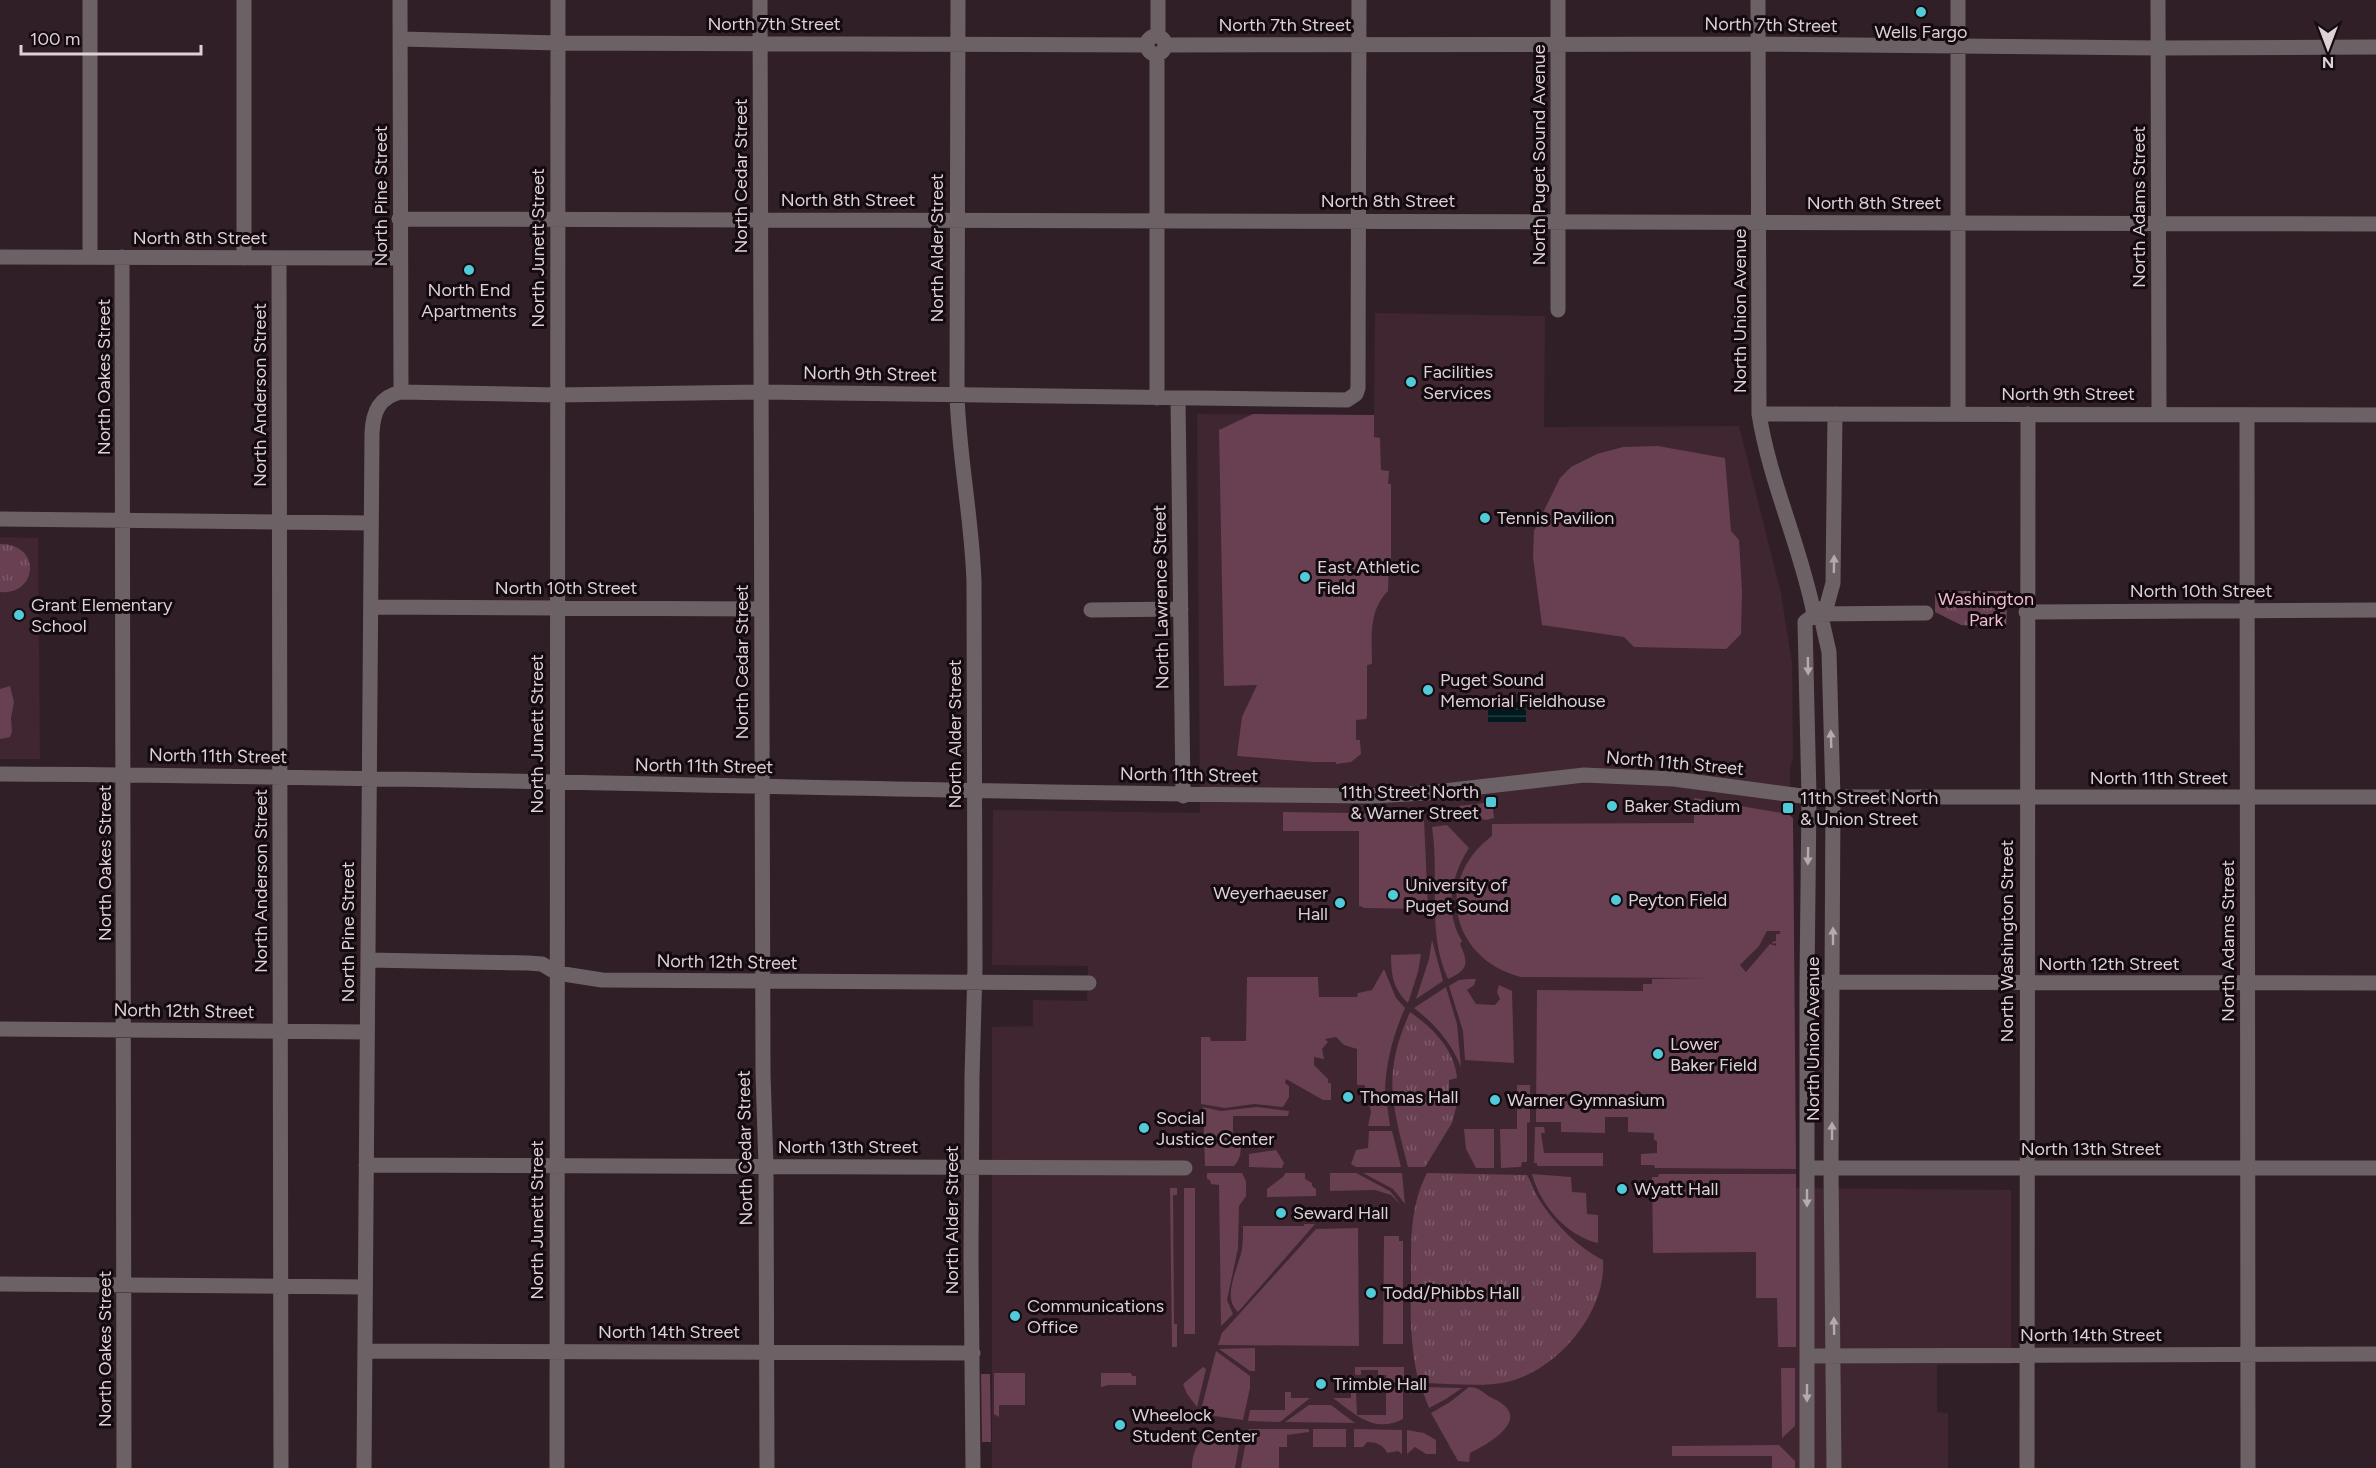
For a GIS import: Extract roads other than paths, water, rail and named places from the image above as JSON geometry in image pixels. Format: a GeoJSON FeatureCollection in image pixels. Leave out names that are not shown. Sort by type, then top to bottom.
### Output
{"type":"FeatureCollection","features":[{"type":"Feature","properties":{"kind":"street"},"geometry":{"type":"LineString","coordinates":[[90,0],[90,257]]}},
{"type":"Feature","properties":{"kind":"street"},"geometry":{"type":"LineString","coordinates":[[244,0],[244,258]]}},
{"type":"Feature","properties":{"kind":"street","name":"North Pine Street"},"geometry":{"type":"LineString","coordinates":[[400,0],[401,392]]}},
{"type":"Feature","properties":{"kind":"street","name":"North Junett Street"},"geometry":{"type":"LineString","coordinates":[[557,1468],[558,0]]}},
{"type":"Feature","properties":{"kind":"street","name":"North Cedar Street"},"geometry":{"type":"LineString","coordinates":[[760,0],[762,982],[766,1167],[766,1468]]}},
{"type":"Feature","properties":{"kind":"street","name":"North Alder Street"},"geometry":{"type":"LineString","coordinates":[[958,0],[957,395],[960,451],[974,573],[973,1468]]}},
{"type":"Feature","properties":{"kind":"street"},"geometry":{"type":"LineString","coordinates":[[1157,398],[1158,0]]}},
{"type":"Feature","properties":{"kind":"street"},"geometry":{"type":"LineString","coordinates":[[1357,220],[1359,0]]}},
{"type":"Feature","properties":{"kind":"street","name":"North Puget Sound Avenue"},"geometry":{"type":"LineString","coordinates":[[1558,0],[1558,310]]}},
{"type":"Feature","properties":{"kind":"street","name":"North Union Avenue"},"geometry":{"type":"LineString","coordinates":[[1758,0],[1759,414],[1779,499],[1811,598],[1814,615],[1822,621],[1829,652],[1833,798],[1831,1168],[1834,1468]]}},
{"type":"Feature","properties":{"kind":"street"},"geometry":{"type":"LineString","coordinates":[[1958,0],[1959,414]]}},
{"type":"Feature","properties":{"kind":"street","name":"North Adams Street"},"geometry":{"type":"LineString","coordinates":[[2158,0],[2159,413]]}},
{"type":"Feature","properties":{"kind":"street","name":"North 7th Street"},"geometry":{"type":"LineString","coordinates":[[400,39],[558,43],[760,44],[1757,44],[2158,48],[2376,47]]}},
{"type":"Feature","properties":{"kind":"street","name":"North 8th Street"},"geometry":{"type":"LineString","coordinates":[[399,219],[2376,224]]}},
{"type":"Feature","properties":{"kind":"street","name":"North 9th Street"},"geometry":{"type":"LineString","coordinates":[[384,400],[388,396],[401,392],[557,394],[761,392],[1342,401],[1356,394],[1358,388],[1357,220]]}},
{"type":"Feature","properties":{"kind":"street","name":"North 8th Street"},"geometry":{"type":"LineString","coordinates":[[0,257],[400,258]]}},
{"type":"Feature","properties":{"kind":"street","name":"North Oakes Street"},"geometry":{"type":"LineString","coordinates":[[122,257],[124,1468]]}},
{"type":"Feature","properties":{"kind":"street","name":"North Anderson Street"},"geometry":{"type":"LineString","coordinates":[[279,258],[281,1468]]}},
{"type":"Feature","properties":{"kind":"street","name":"North Lawrence Street"},"geometry":{"type":"LineString","coordinates":[[1178,398],[1183,796]]}},
{"type":"Feature","properties":{"kind":"street","name":"North Pine Street"},"geometry":{"type":"LineString","coordinates":[[364,1468],[371,523],[373,423],[376,410],[384,400]]}},
{"type":"Feature","properties":{"kind":"street","name":"North 9th Street"},"geometry":{"type":"LineString","coordinates":[[1759,414],[2376,415]]}},
{"type":"Feature","properties":{"kind":"street","name":"North Union Avenue"},"geometry":{"type":"LineString","coordinates":[[1807,1468],[1809,797],[1805,622],[1827,605],[1833,583],[1835,414]]}},
{"type":"Feature","properties":{"kind":"street","name":"North Washington Street"},"geometry":{"type":"LineString","coordinates":[[2027,1468],[2026,612],[2028,414]]}},
{"type":"Feature","properties":{"kind":"street","name":"North Adams Street"},"geometry":{"type":"LineString","coordinates":[[2247,415],[2248,1468]]}},
{"type":"Feature","properties":{"kind":"street"},"geometry":{"type":"LineString","coordinates":[[0,519],[371,523]]}},
{"type":"Feature","properties":{"kind":"street","name":"North 10th Street"},"geometry":{"type":"LineString","coordinates":[[371,607],[761,609]]}},
{"type":"Feature","properties":{"kind":"street"},"geometry":{"type":"LineString","coordinates":[[1091,610],[1181,609]]}},
{"type":"Feature","properties":{"kind":"street","name":"North 10th Street"},"geometry":{"type":"LineString","coordinates":[[2026,612],[2376,610]]}},
{"type":"Feature","properties":{"kind":"street"},"geometry":{"type":"LineString","coordinates":[[1814,615],[1926,613]]}},
{"type":"Feature","properties":{"kind":"street","name":"North 11th Street"},"geometry":{"type":"LineString","coordinates":[[0,774],[369,777],[557,784],[1183,796],[1371,796],[1426,793],[1584,775],[1606,775],[1674,779],[1809,797],[1833,798],[2376,797]]}},
{"type":"Feature","properties":{"kind":"street","name":"North 12th Street"},"geometry":{"type":"LineString","coordinates":[[368,960],[542,964],[557,973],[602,980],[1089,983]]}},
{"type":"Feature","properties":{"kind":"street","name":"North 12th Street"},"geometry":{"type":"LineString","coordinates":[[1807,982],[2376,983]]}},
{"type":"Feature","properties":{"kind":"street","name":"North 12th Street"},"geometry":{"type":"LineString","coordinates":[[0,1029],[367,1032]]}},
{"type":"Feature","properties":{"kind":"street","name":"North 13th Street"},"geometry":{"type":"LineString","coordinates":[[366,1165],[1185,1168]]}},
{"type":"Feature","properties":{"kind":"street","name":"North 13th Street"},"geometry":{"type":"LineString","coordinates":[[1807,1168],[2376,1168]]}},
{"type":"Feature","properties":{"kind":"street"},"geometry":{"type":"LineString","coordinates":[[0,1284],[365,1287]]}},
{"type":"Feature","properties":{"kind":"street","name":"North 14th Street"},"geometry":{"type":"LineString","coordinates":[[365,1351],[972,1353]]}},
{"type":"Feature","properties":{"kind":"street","name":"North 14th Street"},"geometry":{"type":"LineString","coordinates":[[1807,1356],[2376,1354]]}},
{"type":"Feature","properties":{"kind":"water"},"geometry":{"type":"Polygon","coordinates":[[[1488,701],[1526,701],[1526,722],[1488,722],[1488,701]]]}},
{"type":"Feature","properties":{"kind":"place","name":"Wells Fargo"},"geometry":{"type":"Point","coordinates":[1921,12]}},
{"type":"Feature","properties":{"kind":"place","name":"North End Apartments"},"geometry":{"type":"Point","coordinates":[469,270]}},
{"type":"Feature","properties":{"kind":"place","name":"Facilities Services"},"geometry":{"type":"Point","coordinates":[1411,382]}},
{"type":"Feature","properties":{"kind":"place","name":"Tennis Pavilion"},"geometry":{"type":"Point","coordinates":[1485,518]}},
{"type":"Feature","properties":{"kind":"place","name":"East Athletic Field"},"geometry":{"type":"Point","coordinates":[1305,577]}},
{"type":"Feature","properties":{"kind":"place","name":"Grant Elementary School"},"geometry":{"type":"Point","coordinates":[19,615]}},
{"type":"Feature","properties":{"kind":"place","name":"Puget Sound Memorial Fieldhouse"},"geometry":{"type":"Point","coordinates":[1428,690]}},
{"type":"Feature","properties":{"kind":"place","name":"11th Street North & Warner Street"},"geometry":{"type":"Point","coordinates":[1491,802]}},
{"type":"Feature","properties":{"kind":"place","name":"Baker Stadium"},"geometry":{"type":"Point","coordinates":[1612,806]}},
{"type":"Feature","properties":{"kind":"place","name":"11th Street North & Union Street"},"geometry":{"type":"Point","coordinates":[1788,808]}},
{"type":"Feature","properties":{"kind":"place","name":"University of Puget Sound"},"geometry":{"type":"Point","coordinates":[1393,895]}},
{"type":"Feature","properties":{"kind":"place","name":"Peyton Field"},"geometry":{"type":"Point","coordinates":[1616,900]}},
{"type":"Feature","properties":{"kind":"place","name":"Weyerhaeuser Hall"},"geometry":{"type":"Point","coordinates":[1340,903]}},
{"type":"Feature","properties":{"kind":"place","name":"Lower Baker Field"},"geometry":{"type":"Point","coordinates":[1658,1054]}},
{"type":"Feature","properties":{"kind":"place","name":"Thomas Hall"},"geometry":{"type":"Point","coordinates":[1348,1097]}},
{"type":"Feature","properties":{"kind":"place","name":"Warner Gymnasium"},"geometry":{"type":"Point","coordinates":[1495,1100]}},
{"type":"Feature","properties":{"kind":"place","name":"Social Justice Center"},"geometry":{"type":"Point","coordinates":[1144,1128]}},
{"type":"Feature","properties":{"kind":"place","name":"Wyatt Hall"},"geometry":{"type":"Point","coordinates":[1622,1189]}},
{"type":"Feature","properties":{"kind":"place","name":"Seward Hall"},"geometry":{"type":"Point","coordinates":[1281,1213]}},
{"type":"Feature","properties":{"kind":"place","name":"Todd/Phibbs Hall"},"geometry":{"type":"Point","coordinates":[1371,1293]}},
{"type":"Feature","properties":{"kind":"place","name":"Communications Office"},"geometry":{"type":"Point","coordinates":[1015,1316]}},
{"type":"Feature","properties":{"kind":"place","name":"Trimble Hall"},"geometry":{"type":"Point","coordinates":[1321,1384]}},
{"type":"Feature","properties":{"kind":"place","name":"Wheelock Student Center"},"geometry":{"type":"Point","coordinates":[1120,1425]}},
{"type":"Feature","properties":{"kind":"park label","name":"Washington Park"},"geometry":{"type":"Point","coordinates":[1986,609]}}]}
